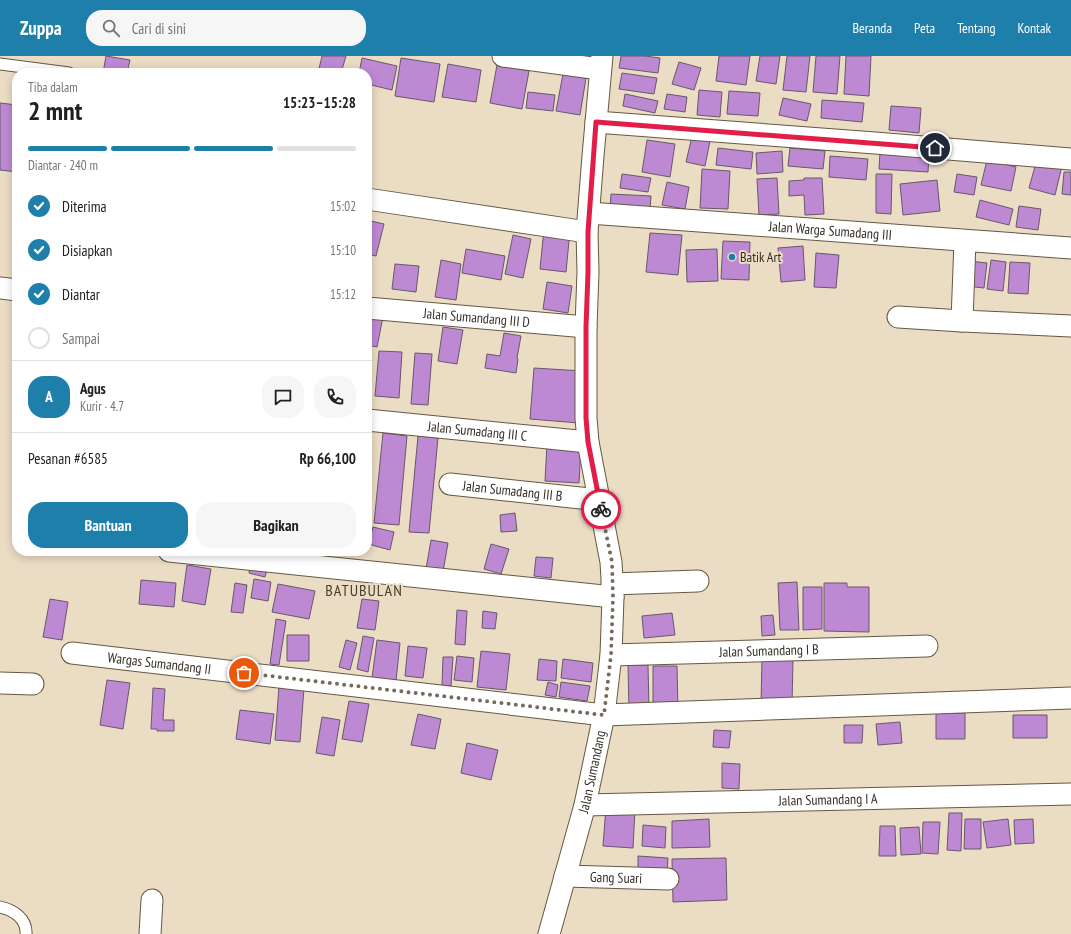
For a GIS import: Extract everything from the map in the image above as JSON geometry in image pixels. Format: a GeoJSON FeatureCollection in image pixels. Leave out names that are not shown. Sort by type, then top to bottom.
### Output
{"type":"FeatureCollection","features":[{"type":"Feature","properties":{"kind":"street"},"geometry":{"type":"LineString","coordinates":[[503,56],[601,63]]}},
{"type":"Feature","properties":{"kind":"street","name":"Jalan Sumandang"},"geometry":{"type":"LineString","coordinates":[[549,934],[585,805],[604,715],[611,655],[613,590],[612,562],[588,442],[586,418],[588,223],[601,63]]}},
{"type":"Feature","properties":{"kind":"street"},"geometry":{"type":"LineString","coordinates":[[596,122],[1071,159]]}},
{"type":"Feature","properties":{"kind":"street","name":"Jalan Warga Sumadang III"},"geometry":{"type":"LineString","coordinates":[[372,200],[588,223],[965,241],[1071,248]]}},
{"type":"Feature","properties":{"kind":"street"},"geometry":{"type":"LineString","coordinates":[[962,321],[965,241]]}},
{"type":"Feature","properties":{"kind":"street"},"geometry":{"type":"LineString","coordinates":[[0,288],[12,289]]}},
{"type":"Feature","properties":{"kind":"street","name":"Jalan Sumandang III D"},"geometry":{"type":"LineString","coordinates":[[372,308],[586,327]]}},
{"type":"Feature","properties":{"kind":"street"},"geometry":{"type":"LineString","coordinates":[[898,317],[1071,326]]}},
{"type":"Feature","properties":{"kind":"street","name":"Jalan Sumadang III C"},"geometry":{"type":"LineString","coordinates":[[372,420],[588,442]]}},
{"type":"Feature","properties":{"kind":"street","name":"Jalan Sumadang III B"},"geometry":{"type":"LineString","coordinates":[[450,484],[599,500]]}},
{"type":"Feature","properties":{"kind":"street"},"geometry":{"type":"LineString","coordinates":[[226,556],[613,590],[698,581]]}},
{"type":"Feature","properties":{"kind":"street","name":"Jalan Sumandang I B"},"geometry":{"type":"LineString","coordinates":[[611,655],[927,646]]}},
{"type":"Feature","properties":{"kind":"street","name":"Wargas Sumandang II"},"geometry":{"type":"LineString","coordinates":[[72,653],[604,715],[1071,698]]}},
{"type":"Feature","properties":{"kind":"street"},"geometry":{"type":"LineString","coordinates":[[0,683],[33,684]]}},
{"type":"Feature","properties":{"kind":"street","name":"Jalan Sumandang I A"},"geometry":{"type":"LineString","coordinates":[[585,805],[1071,794]]}},
{"type":"Feature","properties":{"kind":"street","name":"Gang Suari"},"geometry":{"type":"LineString","coordinates":[[565,876],[668,879]]}},
{"type":"Feature","properties":{"kind":"street"},"geometry":{"type":"LineString","coordinates":[[150,934],[152,900]]}},
{"type":"Feature","properties":{"kind":"lane"},"geometry":{"type":"LineString","coordinates":[[0,64],[31,68]]}},
{"type":"Feature","properties":{"kind":"lane"},"geometry":{"type":"LineString","coordinates":[[0,907],[15,913],[22,918],[26,928],[26,934]]}},
{"type":"Feature","properties":{"kind":"building"},"geometry":{"type":"Polygon","coordinates":[[[106,56],[130,60],[128,68],[104,68],[106,56]]]}},
{"type":"Feature","properties":{"kind":"building"},"geometry":{"type":"Polygon","coordinates":[[[322,56],[346,56],[342,68],[319,68],[322,56]]]}},
{"type":"Feature","properties":{"kind":"building"},"geometry":{"type":"Polygon","coordinates":[[[621,56],[645,56],[660,58],[658,73],[619,68],[621,56]]]}},
{"type":"Feature","properties":{"kind":"building"},"geometry":{"type":"Polygon","coordinates":[[[719,56],[750,56],[746,85],[716,81],[719,56]]]}},
{"type":"Feature","properties":{"kind":"building"},"geometry":{"type":"Polygon","coordinates":[[[760,56],[780,56],[776,84],[756,81],[760,56]]]}},
{"type":"Feature","properties":{"kind":"building"},"geometry":{"type":"Polygon","coordinates":[[[787,56],[810,56],[806,92],[783,90],[787,56]]]}},
{"type":"Feature","properties":{"kind":"building"},"geometry":{"type":"Polygon","coordinates":[[[816,56],[840,56],[837,94],[813,92],[816,56]]]}},
{"type":"Feature","properties":{"kind":"building"},"geometry":{"type":"Polygon","coordinates":[[[846,56],[871,56],[869,96],[844,94],[846,56]]]}},
{"type":"Feature","properties":{"kind":"building"},"geometry":{"type":"Polygon","coordinates":[[[362,58],[397,66],[392,90],[372,85],[372,68],[360,68],[362,58]]]}},
{"type":"Feature","properties":{"kind":"building"},"geometry":{"type":"Polygon","coordinates":[[[401,58],[440,64],[434,102],[395,96],[401,58]]]}},
{"type":"Feature","properties":{"kind":"building"},"geometry":{"type":"Polygon","coordinates":[[[679,62],[701,68],[694,90],[672,84],[679,62]]]}},
{"type":"Feature","properties":{"kind":"building"},"geometry":{"type":"Polygon","coordinates":[[[448,64],[481,70],[476,102],[442,97],[448,64]]]}},
{"type":"Feature","properties":{"kind":"building"},"geometry":{"type":"Polygon","coordinates":[[[497,65],[529,71],[522,109],[490,103],[497,65]]]}},
{"type":"Feature","properties":{"kind":"building"},"geometry":{"type":"Polygon","coordinates":[[[622,73],[657,78],[654,94],[619,89],[622,73]]]}},
{"type":"Feature","properties":{"kind":"building"},"geometry":{"type":"Polygon","coordinates":[[[563,74],[586,78],[580,115],[556,111],[563,74]]]}},
{"type":"Feature","properties":{"kind":"building"},"geometry":{"type":"Polygon","coordinates":[[[699,90],[722,92],[720,117],[697,115],[699,90]]]}},
{"type":"Feature","properties":{"kind":"building"},"geometry":{"type":"Polygon","coordinates":[[[729,91],[760,93],[758,116],[727,114],[729,91]]]}},
{"type":"Feature","properties":{"kind":"building"},"geometry":{"type":"Polygon","coordinates":[[[528,92],[555,95],[553,111],[526,108],[528,92]]]}},
{"type":"Feature","properties":{"kind":"building"},"geometry":{"type":"Polygon","coordinates":[[[625,94],[658,101],[655,113],[623,106],[625,94]]]}},
{"type":"Feature","properties":{"kind":"building"},"geometry":{"type":"Polygon","coordinates":[[[667,94],[687,97],[685,112],[664,109],[667,94]]]}},
{"type":"Feature","properties":{"kind":"building"},"geometry":{"type":"Polygon","coordinates":[[[783,98],[811,104],[807,121],[779,115],[783,98]]]}},
{"type":"Feature","properties":{"kind":"building"},"geometry":{"type":"Polygon","coordinates":[[[822,100],[864,103],[862,122],[821,118],[822,100]]]}},
{"type":"Feature","properties":{"kind":"building"},"geometry":{"type":"Polygon","coordinates":[[[0,103],[12,104],[12,171],[0,170],[0,103]]]}},
{"type":"Feature","properties":{"kind":"building"},"geometry":{"type":"Polygon","coordinates":[[[891,106],[921,108],[919,133],[889,130],[891,106]]]}},
{"type":"Feature","properties":{"kind":"building"},"geometry":{"type":"Polygon","coordinates":[[[693,132],[711,136],[705,166],[686,162],[693,132]]]}},
{"type":"Feature","properties":{"kind":"building"},"geometry":{"type":"Polygon","coordinates":[[[647,140],[675,144],[670,177],[642,172],[647,140]]]}},
{"type":"Feature","properties":{"kind":"building"},"geometry":{"type":"Polygon","coordinates":[[[718,148],[753,152],[751,169],[716,165],[718,148]]]}},
{"type":"Feature","properties":{"kind":"building"},"geometry":{"type":"Polygon","coordinates":[[[790,148],[825,151],[823,169],[788,166],[790,148]]]}},
{"type":"Feature","properties":{"kind":"building"},"geometry":{"type":"Polygon","coordinates":[[[782,151],[783,172],[757,174],[756,153],[782,151]]]}},
{"type":"Feature","properties":{"kind":"building"},"geometry":{"type":"Polygon","coordinates":[[[880,152],[929,155],[928,172],[879,169],[880,152]]]}},
{"type":"Feature","properties":{"kind":"building"},"geometry":{"type":"Polygon","coordinates":[[[830,156],[868,159],[866,180],[829,177],[830,156]]]}},
{"type":"Feature","properties":{"kind":"building"},"geometry":{"type":"Polygon","coordinates":[[[1037,159],[1062,166],[1055,195],[1029,188],[1037,159]]]}},
{"type":"Feature","properties":{"kind":"building"},"geometry":{"type":"Polygon","coordinates":[[[987,160],[1016,167],[1011,191],[981,185],[987,160]]]}},
{"type":"Feature","properties":{"kind":"building"},"geometry":{"type":"Polygon","coordinates":[[[702,169],[730,171],[728,209],[700,208],[702,169]]]}},
{"type":"Feature","properties":{"kind":"building"},"geometry":{"type":"Polygon","coordinates":[[[1064,172],[1071,172],[1071,195],[1062,194],[1064,172]]]}},
{"type":"Feature","properties":{"kind":"building"},"geometry":{"type":"Polygon","coordinates":[[[622,174],[651,178],[648,192],[620,188],[622,174]]]}},
{"type":"Feature","properties":{"kind":"building"},"geometry":{"type":"Polygon","coordinates":[[[876,174],[892,174],[891,214],[876,213],[876,174]]]}},
{"type":"Feature","properties":{"kind":"building"},"geometry":{"type":"Polygon","coordinates":[[[957,174],[977,177],[974,195],[954,192],[957,174]]]}},
{"type":"Feature","properties":{"kind":"building"},"geometry":{"type":"Polygon","coordinates":[[[777,178],[779,214],[759,215],[757,179],[777,178]]]}},
{"type":"Feature","properties":{"kind":"building"},"geometry":{"type":"Polygon","coordinates":[[[804,178],[822,178],[824,214],[805,215],[804,195],[789,196],[789,181],[804,180],[804,178]]]}},
{"type":"Feature","properties":{"kind":"building"},"geometry":{"type":"Polygon","coordinates":[[[937,180],[940,211],[903,215],[900,184],[937,180]]]}},
{"type":"Feature","properties":{"kind":"building"},"geometry":{"type":"Polygon","coordinates":[[[667,182],[689,187],[685,209],[662,205],[667,182]]]}},
{"type":"Feature","properties":{"kind":"building"},"geometry":{"type":"Polygon","coordinates":[[[611,194],[651,196],[650,210],[610,208],[611,194]]]}},
{"type":"Feature","properties":{"kind":"building"},"geometry":{"type":"Polygon","coordinates":[[[980,200],[1013,209],[1009,225],[976,217],[980,200]]]}},
{"type":"Feature","properties":{"kind":"building"},"geometry":{"type":"Polygon","coordinates":[[[1019,206],[1041,209],[1038,230],[1016,227],[1019,206]]]}},
{"type":"Feature","properties":{"kind":"building"},"geometry":{"type":"Polygon","coordinates":[[[372,221],[384,224],[376,256],[372,255],[372,221]]]}},
{"type":"Feature","properties":{"kind":"building"},"geometry":{"type":"Polygon","coordinates":[[[544,229],[570,231],[566,272],[540,269],[544,229]]]}},
{"type":"Feature","properties":{"kind":"building"},"geometry":{"type":"Polygon","coordinates":[[[650,233],[682,235],[678,275],[646,272],[650,233]]]}},
{"type":"Feature","properties":{"kind":"building"},"geometry":{"type":"Polygon","coordinates":[[[513,235],[531,239],[523,278],[505,274],[513,235]]]}},
{"type":"Feature","properties":{"kind":"building"},"geometry":{"type":"Polygon","coordinates":[[[723,241],[750,242],[749,280],[721,279],[723,241]]]}},
{"type":"Feature","properties":{"kind":"building"},"geometry":{"type":"Polygon","coordinates":[[[803,246],[805,280],[781,282],[778,248],[803,246]]]}},
{"type":"Feature","properties":{"kind":"building"},"geometry":{"type":"Polygon","coordinates":[[[466,249],[505,256],[501,280],[462,273],[466,249]]]}},
{"type":"Feature","properties":{"kind":"building"},"geometry":{"type":"Polygon","coordinates":[[[717,249],[718,281],[687,282],[686,250],[717,249]]]}},
{"type":"Feature","properties":{"kind":"building"},"geometry":{"type":"Polygon","coordinates":[[[816,253],[839,255],[836,288],[814,287],[816,253]]]}},
{"type":"Feature","properties":{"kind":"building"},"geometry":{"type":"Polygon","coordinates":[[[441,260],[461,264],[456,300],[435,297],[441,260]]]}},
{"type":"Feature","properties":{"kind":"building"},"geometry":{"type":"Polygon","coordinates":[[[991,260],[1006,262],[1003,291],[987,289],[991,260]]]}},
{"type":"Feature","properties":{"kind":"building"},"geometry":{"type":"Polygon","coordinates":[[[969,261],[987,263],[984,288],[966,286],[969,261]]]}},
{"type":"Feature","properties":{"kind":"building"},"geometry":{"type":"Polygon","coordinates":[[[1010,262],[1030,263],[1028,294],[1008,293],[1010,262]]]}},
{"type":"Feature","properties":{"kind":"building"},"geometry":{"type":"Polygon","coordinates":[[[395,264],[419,266],[416,292],[392,289],[395,264]]]}},
{"type":"Feature","properties":{"kind":"building"},"geometry":{"type":"Polygon","coordinates":[[[547,282],[572,286],[568,313],[543,309],[547,282]]]}},
{"type":"Feature","properties":{"kind":"building"},"geometry":{"type":"Polygon","coordinates":[[[372,315],[383,317],[377,347],[372,346],[372,315]]]}},
{"type":"Feature","properties":{"kind":"building"},"geometry":{"type":"Polygon","coordinates":[[[443,327],[463,330],[457,364],[438,361],[443,327]]]}},
{"type":"Feature","properties":{"kind":"building"},"geometry":{"type":"Polygon","coordinates":[[[504,333],[521,336],[516,373],[485,368],[487,354],[500,356],[504,333]]]}},
{"type":"Feature","properties":{"kind":"building"},"geometry":{"type":"Polygon","coordinates":[[[379,351],[402,352],[399,398],[375,396],[379,351]]]}},
{"type":"Feature","properties":{"kind":"building"},"geometry":{"type":"Polygon","coordinates":[[[415,353],[432,354],[428,405],[411,404],[415,353]]]}},
{"type":"Feature","properties":{"kind":"building"},"geometry":{"type":"Polygon","coordinates":[[[534,368],[583,371],[579,423],[530,419],[534,368]]]}},
{"type":"Feature","properties":{"kind":"building"},"geometry":{"type":"Polygon","coordinates":[[[383,433],[407,436],[399,525],[374,523],[383,433]]]}},
{"type":"Feature","properties":{"kind":"building"},"geometry":{"type":"Polygon","coordinates":[[[418,436],[438,438],[429,533],[409,532],[418,436]]]}},
{"type":"Feature","properties":{"kind":"building"},"geometry":{"type":"Polygon","coordinates":[[[547,444],[581,446],[579,483],[545,481],[547,444]]]}},
{"type":"Feature","properties":{"kind":"building"},"geometry":{"type":"Polygon","coordinates":[[[515,513],[517,531],[501,532],[500,515],[515,513]]]}},
{"type":"Feature","properties":{"kind":"building"},"geometry":{"type":"Polygon","coordinates":[[[373,527],[394,532],[390,550],[372,545],[373,527]]]}},
{"type":"Feature","properties":{"kind":"building"},"geometry":{"type":"Polygon","coordinates":[[[431,540],[448,543],[443,572],[426,569],[431,540]]]}},
{"type":"Feature","properties":{"kind":"building"},"geometry":{"type":"Polygon","coordinates":[[[491,544],[509,549],[501,574],[484,569],[491,544]]]}},
{"type":"Feature","properties":{"kind":"building"},"geometry":{"type":"Polygon","coordinates":[[[536,557],[553,558],[551,578],[534,576],[536,557]]]}},
{"type":"Feature","properties":{"kind":"building"},"geometry":{"type":"Polygon","coordinates":[[[187,565],[211,569],[205,605],[182,601],[187,565]]]}},
{"type":"Feature","properties":{"kind":"building"},"geometry":{"type":"Polygon","coordinates":[[[250,566],[267,569],[265,577],[249,573],[250,566]]]}},
{"type":"Feature","properties":{"kind":"building"},"geometry":{"type":"Polygon","coordinates":[[[254,579],[271,582],[268,601],[251,598],[254,579]]]}},
{"type":"Feature","properties":{"kind":"building"},"geometry":{"type":"Polygon","coordinates":[[[141,580],[176,583],[174,607],[139,604],[141,580]]]}},
{"type":"Feature","properties":{"kind":"building"},"geometry":{"type":"Polygon","coordinates":[[[797,582],[799,630],[780,630],[778,583],[797,582]]]}},
{"type":"Feature","properties":{"kind":"building"},"geometry":{"type":"Polygon","coordinates":[[[235,583],[247,585],[243,613],[231,612],[235,583]]]}},
{"type":"Feature","properties":{"kind":"building"},"geometry":{"type":"Polygon","coordinates":[[[824,583],[847,583],[847,587],[869,587],[869,632],[824,631],[824,583]]]}},
{"type":"Feature","properties":{"kind":"building"},"geometry":{"type":"Polygon","coordinates":[[[278,584],[315,591],[309,619],[272,612],[278,584]]]}},
{"type":"Feature","properties":{"kind":"building"},"geometry":{"type":"Polygon","coordinates":[[[803,587],[822,587],[822,629],[803,630],[803,587]]]}},
{"type":"Feature","properties":{"kind":"building"},"geometry":{"type":"Polygon","coordinates":[[[50,599],[68,602],[62,640],[43,637],[50,599]]]}},
{"type":"Feature","properties":{"kind":"building"},"geometry":{"type":"Polygon","coordinates":[[[362,599],[379,601],[375,630],[357,628],[362,599]]]}},
{"type":"Feature","properties":{"kind":"building"},"geometry":{"type":"Polygon","coordinates":[[[457,610],[467,611],[465,645],[455,644],[457,610]]]}},
{"type":"Feature","properties":{"kind":"building"},"geometry":{"type":"Polygon","coordinates":[[[483,611],[497,613],[495,629],[482,628],[483,611]]]}},
{"type":"Feature","properties":{"kind":"building"},"geometry":{"type":"Polygon","coordinates":[[[672,613],[675,635],[644,638],[642,616],[672,613]]]}},
{"type":"Feature","properties":{"kind":"building"},"geometry":{"type":"Polygon","coordinates":[[[773,615],[775,635],[762,636],[761,616],[773,615]]]}},
{"type":"Feature","properties":{"kind":"building"},"geometry":{"type":"Polygon","coordinates":[[[276,619],[286,621],[279,665],[270,664],[276,619]]]}},
{"type":"Feature","properties":{"kind":"building"},"geometry":{"type":"Polygon","coordinates":[[[287,635],[309,635],[309,661],[287,661],[287,635]]]}},
{"type":"Feature","properties":{"kind":"building"},"geometry":{"type":"Polygon","coordinates":[[[363,636],[374,638],[368,672],[357,669],[363,636]]]}},
{"type":"Feature","properties":{"kind":"building"},"geometry":{"type":"Polygon","coordinates":[[[346,640],[357,643],[350,670],[339,667],[346,640]]]}},
{"type":"Feature","properties":{"kind":"building"},"geometry":{"type":"Polygon","coordinates":[[[377,640],[400,643],[396,681],[372,678],[377,640]]]}},
{"type":"Feature","properties":{"kind":"building"},"geometry":{"type":"Polygon","coordinates":[[[408,646],[427,648],[423,678],[405,676],[408,646]]]}},
{"type":"Feature","properties":{"kind":"building"},"geometry":{"type":"Polygon","coordinates":[[[481,651],[510,654],[506,690],[477,687],[481,651]]]}},
{"type":"Feature","properties":{"kind":"building"},"geometry":{"type":"Polygon","coordinates":[[[457,656],[474,658],[472,682],[454,680],[457,656]]]}},
{"type":"Feature","properties":{"kind":"building"},"geometry":{"type":"Polygon","coordinates":[[[443,657],[453,657],[451,686],[442,685],[443,657]]]}},
{"type":"Feature","properties":{"kind":"building"},"geometry":{"type":"Polygon","coordinates":[[[762,658],[793,659],[792,705],[761,704],[762,658]]]}},
{"type":"Feature","properties":{"kind":"building"},"geometry":{"type":"Polygon","coordinates":[[[539,659],[557,661],[556,681],[537,680],[539,659]]]}},
{"type":"Feature","properties":{"kind":"building"},"geometry":{"type":"Polygon","coordinates":[[[563,659],[593,663],[591,682],[561,678],[563,659]]]}},
{"type":"Feature","properties":{"kind":"building"},"geometry":{"type":"Polygon","coordinates":[[[628,665],[648,665],[649,709],[629,710],[628,665]]]}},
{"type":"Feature","properties":{"kind":"building"},"geometry":{"type":"Polygon","coordinates":[[[653,666],[677,666],[678,711],[653,711],[653,666]]]}},
{"type":"Feature","properties":{"kind":"building"},"geometry":{"type":"Polygon","coordinates":[[[107,680],[130,683],[123,729],[100,725],[107,680]]]}},
{"type":"Feature","properties":{"kind":"building"},"geometry":{"type":"Polygon","coordinates":[[[548,682],[558,685],[556,697],[545,695],[548,682]]]}},
{"type":"Feature","properties":{"kind":"building"},"geometry":{"type":"Polygon","coordinates":[[[561,682],[590,686],[587,701],[559,697],[561,682]]]}},
{"type":"Feature","properties":{"kind":"building"},"geometry":{"type":"Polygon","coordinates":[[[279,686],[304,688],[300,742],[275,740],[279,686]]]}},
{"type":"Feature","properties":{"kind":"building"},"geometry":{"type":"Polygon","coordinates":[[[153,688],[165,689],[163,720],[174,720],[174,731],[157,731],[157,729],[151,729],[153,688]]]}},
{"type":"Feature","properties":{"kind":"building"},"geometry":{"type":"Polygon","coordinates":[[[349,701],[369,704],[362,742],[342,739],[349,701]]]}},
{"type":"Feature","properties":{"kind":"building"},"geometry":{"type":"Polygon","coordinates":[[[240,710],[274,714],[270,744],[236,739],[240,710]]]}},
{"type":"Feature","properties":{"kind":"building"},"geometry":{"type":"Polygon","coordinates":[[[936,713],[965,713],[965,739],[936,739],[936,713]]]}},
{"type":"Feature","properties":{"kind":"building"},"geometry":{"type":"Polygon","coordinates":[[[418,714],[441,719],[435,749],[411,745],[418,714]]]}},
{"type":"Feature","properties":{"kind":"building"},"geometry":{"type":"Polygon","coordinates":[[[1013,715],[1047,715],[1047,738],[1013,738],[1013,715]]]}},
{"type":"Feature","properties":{"kind":"building"},"geometry":{"type":"Polygon","coordinates":[[[322,717],[340,720],[334,756],[316,753],[322,717]]]}},
{"type":"Feature","properties":{"kind":"building"},"geometry":{"type":"Polygon","coordinates":[[[900,722],[902,743],[878,745],[876,724],[900,722]]]}},
{"type":"Feature","properties":{"kind":"building"},"geometry":{"type":"Polygon","coordinates":[[[844,725],[863,725],[862,743],[844,743],[844,725]]]}},
{"type":"Feature","properties":{"kind":"building"},"geometry":{"type":"Polygon","coordinates":[[[714,730],[731,731],[729,748],[713,747],[714,730]]]}},
{"type":"Feature","properties":{"kind":"building"},"geometry":{"type":"Polygon","coordinates":[[[467,743],[498,750],[491,780],[461,773],[467,743]]]}},
{"type":"Feature","properties":{"kind":"building"},"geometry":{"type":"Polygon","coordinates":[[[722,763],[740,764],[739,789],[722,788],[722,763]]]}},
{"type":"Feature","properties":{"kind":"building"},"geometry":{"type":"Polygon","coordinates":[[[606,807],[635,809],[633,848],[603,846],[606,807]]]}},
{"type":"Feature","properties":{"kind":"building"},"geometry":{"type":"Polygon","coordinates":[[[949,813],[962,813],[961,851],[947,850],[949,813]]]}},
{"type":"Feature","properties":{"kind":"building"},"geometry":{"type":"Polygon","coordinates":[[[709,819],[710,847],[672,848],[672,821],[709,819]]]}},
{"type":"Feature","properties":{"kind":"building"},"geometry":{"type":"Polygon","coordinates":[[[965,819],[981,819],[981,849],[964,849],[965,819]]]}},
{"type":"Feature","properties":{"kind":"building"},"geometry":{"type":"Polygon","coordinates":[[[1008,819],[1011,845],[987,848],[983,822],[1008,819]]]}},
{"type":"Feature","properties":{"kind":"building"},"geometry":{"type":"Polygon","coordinates":[[[1033,819],[1034,843],[1015,844],[1014,820],[1033,819]]]}},
{"type":"Feature","properties":{"kind":"building"},"geometry":{"type":"Polygon","coordinates":[[[923,822],[940,822],[938,854],[922,853],[923,822]]]}},
{"type":"Feature","properties":{"kind":"building"},"geometry":{"type":"Polygon","coordinates":[[[643,825],[666,827],[665,848],[642,846],[643,825]]]}},
{"type":"Feature","properties":{"kind":"building"},"geometry":{"type":"Polygon","coordinates":[[[880,826],[895,826],[896,856],[879,856],[880,826]]]}},
{"type":"Feature","properties":{"kind":"building"},"geometry":{"type":"Polygon","coordinates":[[[919,827],[921,854],[901,855],[900,828],[919,827]]]}},
{"type":"Feature","properties":{"kind":"building"},"geometry":{"type":"Polygon","coordinates":[[[638,856],[668,858],[667,876],[638,875],[638,856]]]}},
{"type":"Feature","properties":{"kind":"building"},"geometry":{"type":"Polygon","coordinates":[[[726,858],[727,900],[673,902],[672,859],[726,858]]]}},
{"type":"Feature","properties":{"kind":"way so far"},"geometry":{"type":"LineString","coordinates":[[244,673],[604,715],[611,655],[613,597],[612,562],[601,509]]}},
{"type":"Feature","properties":{"kind":"place","name":"Batik Art"},"geometry":{"type":"Point","coordinates":[732,257]}},
{"type":"Feature","properties":{"kind":"district","name":"BATUBULAN"},"geometry":{"type":"Point","coordinates":[364,590]}},
{"type":"Feature","properties":{"kind":"route"},"geometry":{"type":"LineString","coordinates":[[601,509],[588,442],[586,418],[588,232],[596,122],[935,148]]}}]}
